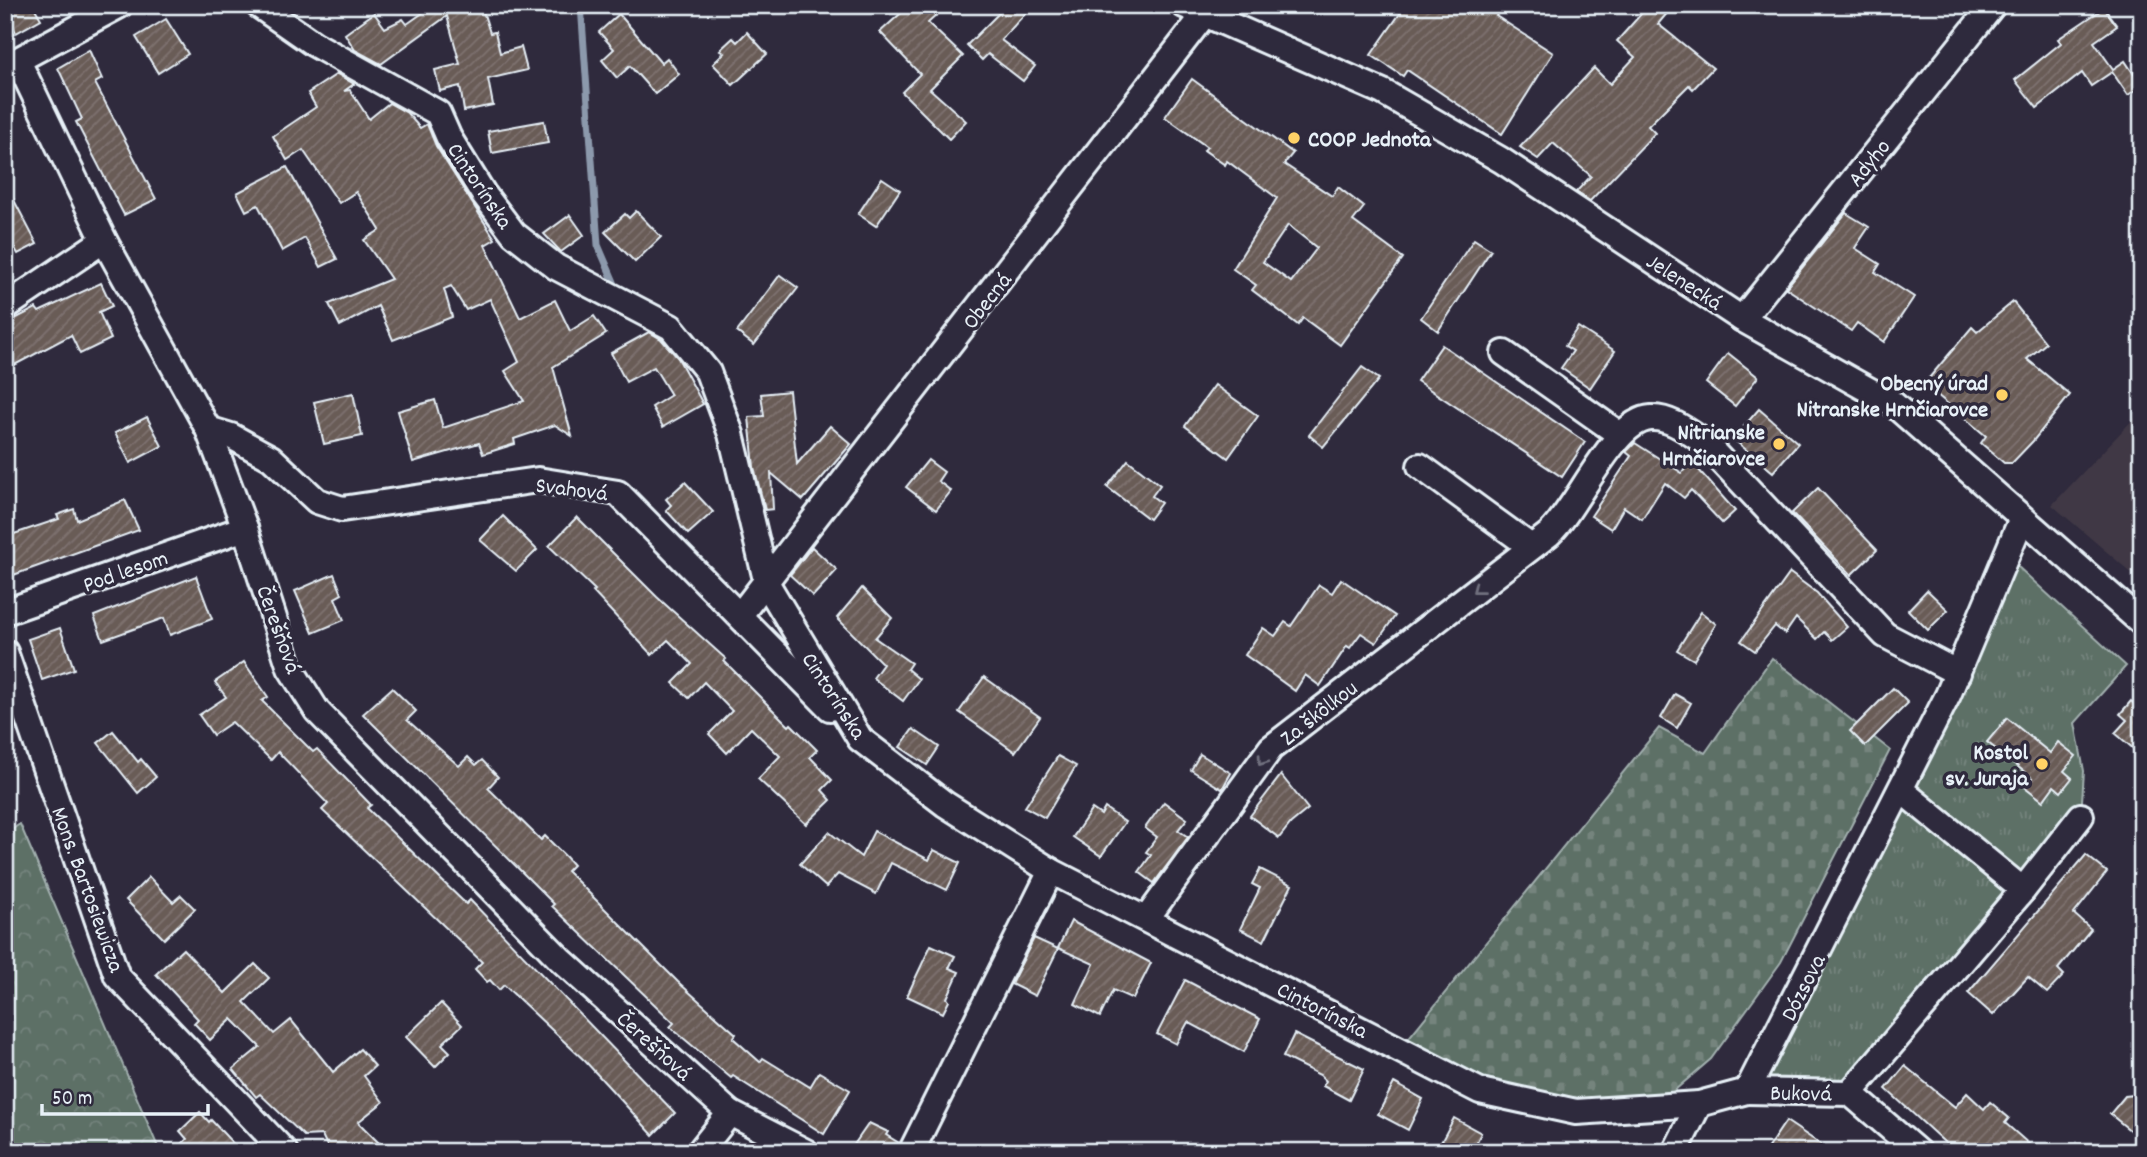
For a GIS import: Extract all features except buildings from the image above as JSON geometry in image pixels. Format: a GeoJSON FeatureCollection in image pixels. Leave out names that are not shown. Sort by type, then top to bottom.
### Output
{"type":"FeatureCollection","features":[{"type":"Feature","properties":{"kind":"street"},"geometry":{"type":"LineString","coordinates":[[12,64],[120,5]]}},
{"type":"Feature","properties":{"kind":"street","name":"Cintorínska"},"geometry":{"type":"LineString","coordinates":[[258,5],[314,44],[438,113],[449,138],[483,193],[514,233],[556,267],[671,327],[708,372],[732,434],[767,583],[859,739],[945,804],[1051,871],[1480,1091],[1576,1112],[1699,1104]]}},
{"type":"Feature","properties":{"kind":"street","name":"Adyho"},"geometry":{"type":"LineString","coordinates":[[1742,318],[1993,5]]}},
{"type":"Feature","properties":{"kind":"street","name":"Obecná"},"geometry":{"type":"LineString","coordinates":[[740,615],[767,583],[1194,10]]}},
{"type":"Feature","properties":{"kind":"street","name":"Jelenecká"},"geometry":{"type":"LineString","coordinates":[[1194,10],[1383,92],[1501,160],[1742,318],[1892,403],[2142,623]]}},
{"type":"Feature","properties":{"kind":"street","name":"Čerešňová"},"geometry":{"type":"LineString","coordinates":[[12,64],[104,240],[208,429],[245,528],[290,667],[317,712],[560,959],[730,1113],[806,1152]]}},
{"type":"Feature","properties":{"kind":"street"},"geometry":{"type":"LineString","coordinates":[[5,307],[104,240]]}},
{"type":"Feature","properties":{"kind":"street"},"geometry":{"type":"LineString","coordinates":[[1504,353],[1619,434],[1634,422],[1652,418],[1675,424],[1704,442],[1885,635],[1958,673]]}},
{"type":"Feature","properties":{"kind":"street","name":"Svahová"},"geometry":{"type":"LineString","coordinates":[[208,429],[231,436],[271,458],[317,501],[342,509],[538,480],[618,493],[859,739]]}},
{"type":"Feature","properties":{"kind":"street","name":"Za škôlkou"},"geometry":{"type":"LineString","coordinates":[[1147,918],[1271,747],[1563,521],[1619,434]]}},
{"type":"Feature","properties":{"kind":"street"},"geometry":{"type":"LineString","coordinates":[[1420,466],[1531,547]]}},
{"type":"Feature","properties":{"kind":"street","name":"Dózsova"},"geometry":{"type":"LineString","coordinates":[[1747,1091],[1958,673],[2022,518]]}},
{"type":"Feature","properties":{"kind":"street","name":"Pod lesom"},"geometry":{"type":"LineString","coordinates":[[5,612],[245,528]]}},
{"type":"Feature","properties":{"kind":"street","name":"Mons. Bartosiewicza"},"geometry":{"type":"LineString","coordinates":[[5,652],[117,976],[285,1152]]}},
{"type":"Feature","properties":{"kind":"street"},"geometry":{"type":"LineString","coordinates":[[1901,790],[2023,891]]}},
{"type":"Feature","properties":{"kind":"street"},"geometry":{"type":"LineString","coordinates":[[1850,1093],[2023,891],[2081,816]]}},
{"type":"Feature","properties":{"kind":"street"},"geometry":{"type":"LineString","coordinates":[[911,1152],[1051,871]]}},
{"type":"Feature","properties":{"kind":"street"},"geometry":{"type":"LineString","coordinates":[[1675,1152],[1699,1104],[1747,1091]]}},
{"type":"Feature","properties":{"kind":"street","name":"Buková"},"geometry":{"type":"LineString","coordinates":[[1747,1091],[1850,1093],[1918,1152]]}},
{"type":"Feature","properties":{"kind":"street"},"geometry":{"type":"LineString","coordinates":[[699,1152],[730,1113]]}},
{"type":"Feature","properties":{"kind":"shaded area"},"geometry":{"type":"Polygon","coordinates":[[[2142,410],[2142,582],[2052,505],[2142,410]]]}},
{"type":"Feature","properties":{"kind":"green space"},"geometry":{"type":"Polygon","coordinates":[[[2016,565],[2126,666],[2075,723],[2084,771],[2081,816],[1862,1082],[1778,1086],[1766,1077],[1887,844],[2016,565]]]}},
{"type":"Feature","properties":{"kind":"green space"},"geometry":{"type":"Polygon","coordinates":[[[1772,658],[1890,750],[1781,962],[1711,1059],[1661,1102],[1612,1109],[1474,1075],[1407,1040],[1659,728],[1705,753],[1772,658]]]}},
{"type":"Feature","properties":{"kind":"green space"},"geometry":{"type":"Polygon","coordinates":[[[20,824],[160,1152],[5,1152],[5,834],[20,824]]]}},
{"type":"Feature","properties":{"kind":"waterway"},"geometry":{"type":"LineString","coordinates":[[581,5],[598,245],[614,282]]}},
{"type":"Feature","properties":{"kind":"place","name":"COOP Jednota"},"geometry":{"type":"Point","coordinates":[1294,138]}},
{"type":"Feature","properties":{"kind":"place","name":"Obecný úrad Nitranske Hrnčiarovce"},"geometry":{"type":"Point","coordinates":[2002,395]}},
{"type":"Feature","properties":{"kind":"place","name":"Nitrianske Hrnčiarovce"},"geometry":{"type":"Point","coordinates":[1779,444]}},
{"type":"Feature","properties":{"kind":"place","name":"Kostol sv. Juraja"},"geometry":{"type":"Point","coordinates":[2042,764]}}]}
